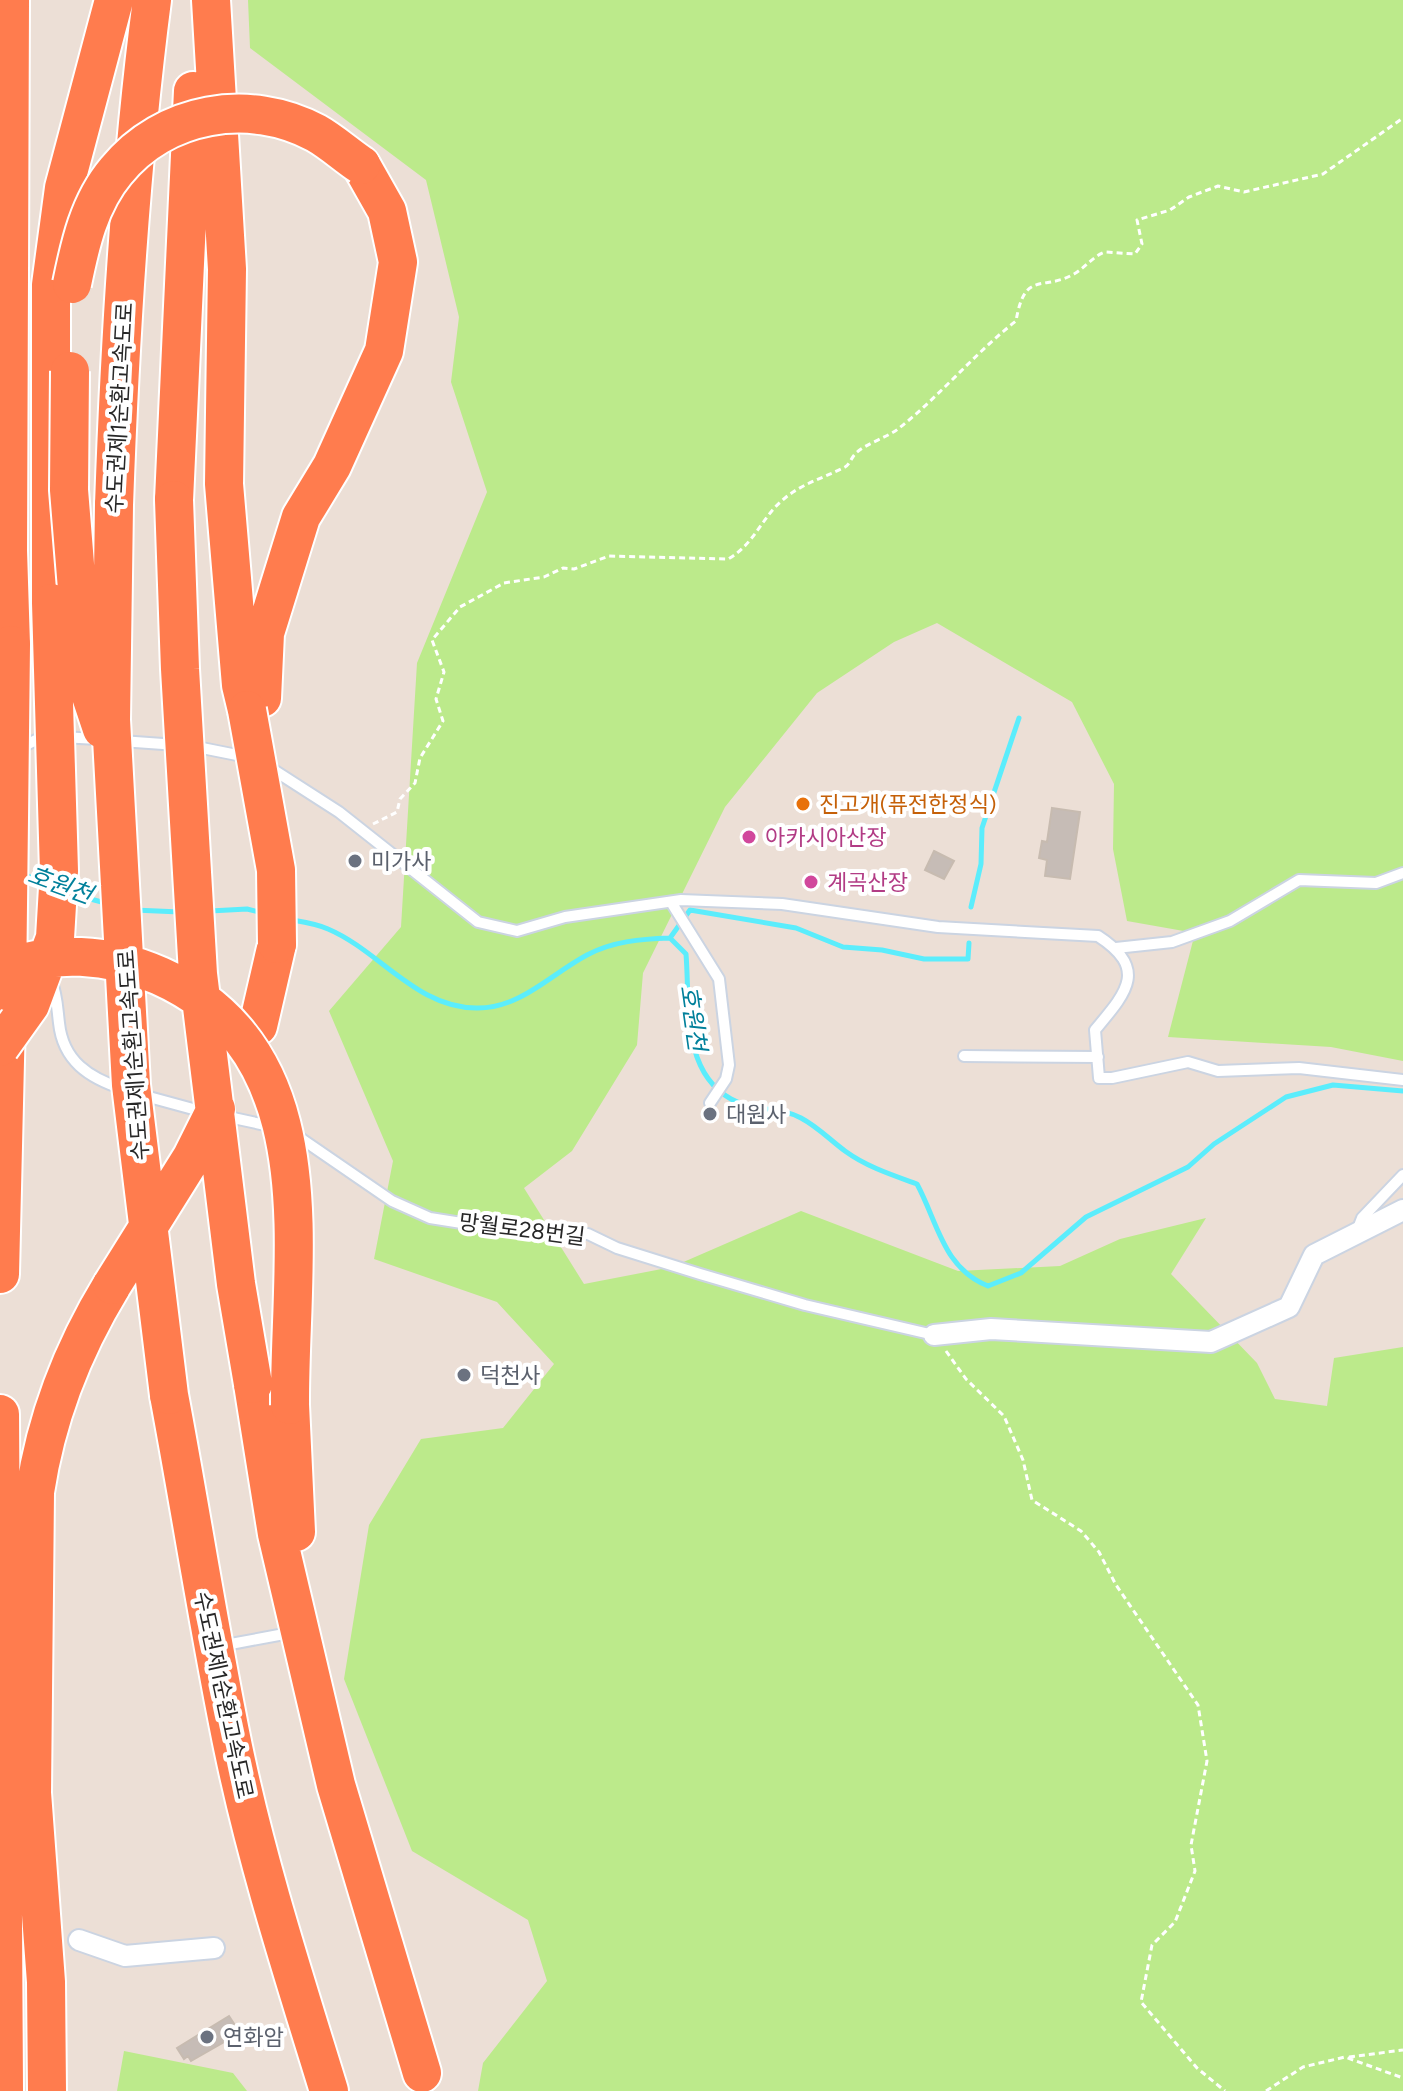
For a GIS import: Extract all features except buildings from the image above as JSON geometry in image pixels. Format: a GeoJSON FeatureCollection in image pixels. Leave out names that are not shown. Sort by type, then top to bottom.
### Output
{"type":"FeatureCollection","features":[{"type":"Feature","properties":{"kind":"highway"},"geometry":{"type":"LineString","coordinates":[[0,1274],[11,645],[8,551],[10,0]]}},
{"type":"Feature","properties":{"kind":"highway"},"geometry":{"type":"LineString","coordinates":[[3,1032],[30,1005],[55,938],[59,871],[51,603],[51,285],[64,188],[114,0]]}},
{"type":"Feature","properties":{"kind":"highway","name":"수도권제1순환고속도로"},"geometry":{"type":"LineString","coordinates":[[152,0],[138,106],[119,364],[114,505],[111,720],[131,1085],[169,1395],[193,1523],[198,1572],[259,1851],[329,2091]]}},
{"type":"Feature","properties":{"kind":"highway"},"geometry":{"type":"LineString","coordinates":[[199,0],[174,500],[180,669],[198,974],[236,1284],[263,1435],[267,1483],[336,1785],[422,2073]]}},
{"type":"Feature","properties":{"kind":"highway"},"geometry":{"type":"LineString","coordinates":[[211,0],[227,269],[224,484],[241,685],[254,710]]}},
{"type":"Feature","properties":{"kind":"highway"},"geometry":{"type":"LineString","coordinates":[[47,2091],[46,1982],[32,1793],[35,1492],[44,1444],[81,1340],[192,1157],[258,1026],[277,944],[276,870],[254,710],[265,633],[301,517],[332,466],[384,351],[398,262],[387,211],[361,165],[314,132],[262,115],[221,112],[182,123],[145,145],[115,171],[84,227],[72,284],[69,490],[84,675],[116,772]]}},
{"type":"Feature","properties":{"kind":"highway"},"geometry":{"type":"LineString","coordinates":[[14,955],[36,959],[69,956],[101,958],[142,969],[177,984],[213,1009],[253,1053],[280,1114],[291,1175],[290,1405],[301,1631]]}},
{"type":"Feature","properties":{"kind":"highway"},"geometry":{"type":"LineString","coordinates":[[0,1414],[4,2091]]}},
{"type":"Feature","properties":{"kind":"street"},"geometry":{"type":"LineString","coordinates":[[1356,1232],[1403,1210]]}},
{"type":"Feature","properties":{"kind":"street","name":"망월로28번길"},"geometry":{"type":"LineString","coordinates":[[934,1335],[991,1329],[1211,1342],[1289,1307],[1314,1255],[1356,1232]]}},
{"type":"Feature","properties":{"kind":"street"},"geometry":{"type":"LineString","coordinates":[[79,1940],[125,1956],[214,1948]]}},
{"type":"Feature","properties":{"kind":"lane"},"geometry":{"type":"LineString","coordinates":[[0,758],[44,736],[209,748],[266,764],[364,832],[478,922],[517,931],[565,917],[671,902],[782,904],[938,927],[1098,936],[1116,948],[1129,966],[1127,992],[1095,1030],[1099,1078],[1188,1062],[1218,1071],[1299,1068],[1403,1080]]}},
{"type":"Feature","properties":{"kind":"lane"},"geometry":{"type":"LineString","coordinates":[[1116,948],[1172,942],[1230,921],[1299,880],[1376,883],[1403,873]]}},
{"type":"Feature","properties":{"kind":"lane"},"geometry":{"type":"LineString","coordinates":[[671,902],[719,979],[728,1052],[726,1079],[710,1103]]}},
{"type":"Feature","properties":{"kind":"lane","name":"망월로28번길"},"geometry":{"type":"LineString","coordinates":[[0,928],[14,955],[49,975],[57,993],[59,1027],[78,1068],[115,1087],[181,1108],[286,1130],[312,1144],[392,1201],[430,1218],[519,1232],[588,1234],[617,1248],[805,1305],[934,1335]]}},
{"type":"Feature","properties":{"kind":"lane"},"geometry":{"type":"LineString","coordinates":[[964,1056],[1098,1057]]}},
{"type":"Feature","properties":{"kind":"lane"},"geometry":{"type":"LineString","coordinates":[[1356,1232],[1362,1218],[1403,1175]]}},
{"type":"Feature","properties":{"kind":"lane"},"geometry":{"type":"LineString","coordinates":[[215,1647],[301,1631]]}},
{"type":"Feature","properties":{"kind":"path"},"geometry":{"type":"LineString","coordinates":[[364,832],[378,820],[397,812],[400,799],[415,783],[420,758],[443,721],[436,699],[444,672],[432,640],[460,607],[504,583],[544,577],[563,568],[574,569],[609,556],[728,559],[742,551],[760,530],[763,518],[783,499],[819,476],[847,466],[856,453],[897,430],[918,408],[935,399],[1016,321],[1019,303],[1027,290],[1044,280],[1075,274],[1105,252],[1135,254],[1142,244],[1137,220],[1157,211],[1170,210],[1189,197],[1218,186],[1244,192],[1323,174],[1403,118]]}},
{"type":"Feature","properties":{"kind":"path"},"geometry":{"type":"LineString","coordinates":[[934,1335],[966,1379],[1004,1416],[1023,1460],[1032,1500],[1081,1531],[1099,1552],[1116,1585],[1198,1705],[1207,1761],[1191,1845],[1195,1871],[1175,1922],[1152,1945],[1141,2002],[1197,2068],[1225,2091]]}},
{"type":"Feature","properties":{"kind":"path"},"geometry":{"type":"LineString","coordinates":[[1266,2091],[1303,2067],[1345,2057],[1403,2050]]}},
{"type":"Feature","properties":{"kind":"path"},"geometry":{"type":"LineString","coordinates":[[1345,2057],[1403,2078]]}},
{"type":"Feature","properties":{"kind":"green space"},"geometry":{"type":"Polygon","coordinates":[[[248,0],[1403,0],[1403,1061],[1331,1047],[1168,1037],[1195,933],[1127,921],[1113,849],[1114,784],[1072,702],[937,623],[894,642],[817,693],[725,807],[643,973],[637,1045],[572,1151],[524,1188],[584,1284],[672,1267],[801,1211],[958,1271],[1060,1266],[1120,1239],[1206,1218],[1171,1274],[1257,1363],[1275,1399],[1327,1406],[1334,1358],[1403,1347],[1403,2091],[478,2091],[483,2063],[547,1981],[528,1920],[412,1851],[344,1679],[369,1525],[421,1439],[503,1428],[554,1364],[497,1302],[374,1259],[393,1161],[329,1011],[401,927],[417,663],[487,492],[451,382],[459,317],[426,180],[250,48],[248,0]]]}},
{"type":"Feature","properties":{"kind":"green space"},"geometry":{"type":"Polygon","coordinates":[[[124,2051],[233,2073],[247,2091],[117,2091],[124,2051]]]}},
{"type":"Feature","properties":{"kind":"waterway"},"geometry":{"type":"LineString","coordinates":[[971,907],[981,864],[982,828],[1019,718]]}},
{"type":"Feature","properties":{"kind":"waterway","name":"호원천"},"geometry":{"type":"LineString","coordinates":[[24,874],[43,884]]}},
{"type":"Feature","properties":{"kind":"waterway","name":"호원천"},"geometry":{"type":"LineString","coordinates":[[72,894],[109,904]]}},
{"type":"Feature","properties":{"kind":"waterway","name":"호원천"},"geometry":{"type":"LineString","coordinates":[[210,911],[247,909],[263,913]]}},
{"type":"Feature","properties":{"kind":"waterway","name":"호원천"},"geometry":{"type":"LineString","coordinates":[[134,910],[180,912]]}},
{"type":"Feature","properties":{"kind":"waterway"},"geometry":{"type":"LineString","coordinates":[[670,938],[690,910],[796,928],[843,947],[882,950],[924,959],[968,959],[969,943]]}},
{"type":"Feature","properties":{"kind":"waterway","name":"호원천"},"geometry":{"type":"LineString","coordinates":[[292,920],[328,929],[347,939],[436,999],[456,1006],[478,1008],[494,1007],[522,996],[587,955],[607,947],[638,940],[670,938],[686,954],[691,1034],[703,1071],[715,1087],[739,1103],[793,1114],[862,1162],[917,1184],[951,1256],[973,1278],[988,1286],[1021,1273],[1086,1217],[1188,1167],[1214,1144],[1286,1097],[1333,1085],[1403,1091]]}},
{"type":"Feature","properties":{"kind":"place","name":"진고개(퓨전한정식)"},"geometry":{"type":"Point","coordinates":[803,804]}},
{"type":"Feature","properties":{"kind":"place","name":"아카시아산장"},"geometry":{"type":"Point","coordinates":[749,837]}},
{"type":"Feature","properties":{"kind":"place","name":"미가사"},"geometry":{"type":"Point","coordinates":[355,861]}},
{"type":"Feature","properties":{"kind":"place","name":"계곡산장"},"geometry":{"type":"Point","coordinates":[811,882]}},
{"type":"Feature","properties":{"kind":"place","name":"대원사"},"geometry":{"type":"Point","coordinates":[710,1114]}},
{"type":"Feature","properties":{"kind":"place","name":"덕천사"},"geometry":{"type":"Point","coordinates":[464,1375]}},
{"type":"Feature","properties":{"kind":"place","name":"연화암"},"geometry":{"type":"Point","coordinates":[207,2037]}}]}
